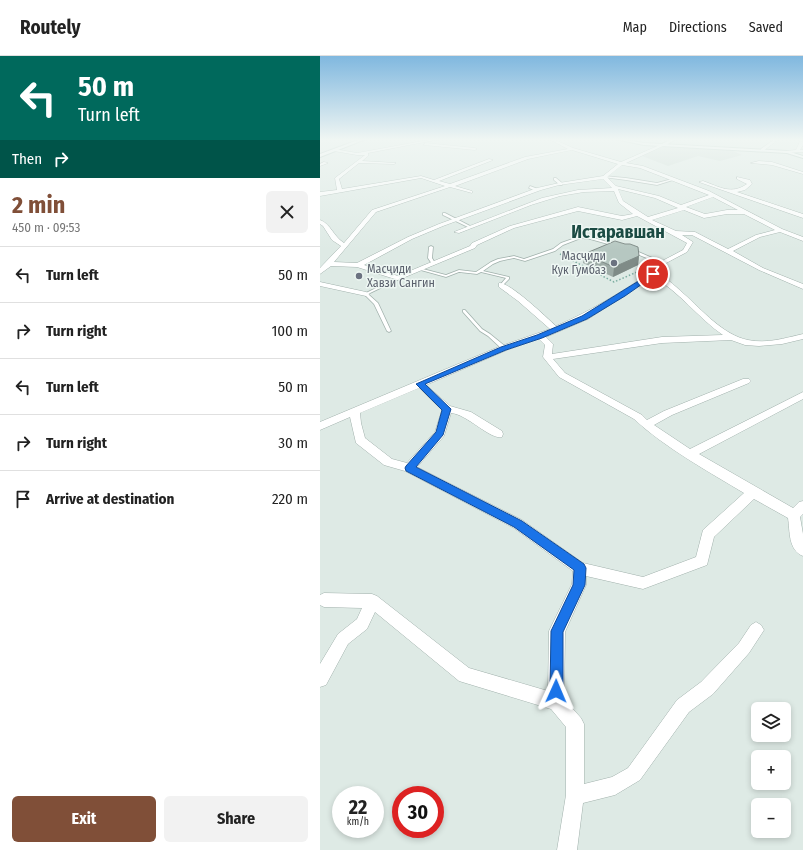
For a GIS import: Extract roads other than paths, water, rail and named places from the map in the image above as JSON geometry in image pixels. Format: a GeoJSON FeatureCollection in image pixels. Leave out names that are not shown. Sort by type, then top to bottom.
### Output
{"type":"FeatureCollection","features":[{"type":"Feature","properties":{"kind":"street"},"geometry":{"type":"LineString","coordinates":[[340,190],[337,179],[341,176]]}},
{"type":"Feature","properties":{"kind":"street"},"geometry":{"type":"LineString","coordinates":[[435,181],[448,176]]}},
{"type":"Feature","properties":{"kind":"street"},"geometry":{"type":"LineString","coordinates":[[320,272],[345,246],[374,211],[476,176]]}},
{"type":"Feature","properties":{"kind":"street"},"geometry":{"type":"LineString","coordinates":[[663,176],[714,195],[780,230],[802,238]]}},
{"type":"Feature","properties":{"kind":"street"},"geometry":{"type":"LineString","coordinates":[[320,194],[421,177],[470,192]]}},
{"type":"Feature","properties":{"kind":"street"},"geometry":{"type":"LineString","coordinates":[[320,426],[504,348],[556,330],[585,317],[622,295],[662,263],[685,252],[690,242],[676,233],[649,220],[621,202],[617,196],[615,188],[604,178],[561,184],[537,190],[410,238],[358,265]]}},
{"type":"Feature","properties":{"kind":"street"},"geometry":{"type":"LineString","coordinates":[[734,192],[743,189],[750,184],[748,181],[739,178]]}},
{"type":"Feature","properties":{"kind":"street"},"geometry":{"type":"LineString","coordinates":[[695,180],[803,216]]}},
{"type":"Feature","properties":{"kind":"street"},"geometry":{"type":"LineString","coordinates":[[463,236],[457,232],[527,205],[562,194],[584,190],[615,188],[657,197],[704,216],[727,212],[747,212]]}},
{"type":"Feature","properties":{"kind":"street"},"geometry":{"type":"LineString","coordinates":[[649,220],[714,195]]}},
{"type":"Feature","properties":{"kind":"street"},"geometry":{"type":"LineString","coordinates":[[329,264],[358,265],[398,278],[473,247],[471,242],[512,227],[578,209],[622,218],[639,214]]}},
{"type":"Feature","properties":{"kind":"street"},"geometry":{"type":"LineString","coordinates":[[320,222],[325,225],[334,239],[345,246]]}},
{"type":"Feature","properties":{"kind":"street"},"geometry":{"type":"LineString","coordinates":[[728,251],[758,236],[780,230]]}},
{"type":"Feature","properties":{"kind":"street"},"geometry":{"type":"LineString","coordinates":[[676,233],[693,234],[761,269],[803,287]]}},
{"type":"Feature","properties":{"kind":"street"},"geometry":{"type":"LineString","coordinates":[[649,273],[665,280],[698,310],[732,337],[746,342],[764,343],[792,340],[803,336]]}},
{"type":"Feature","properties":{"kind":"street"},"geometry":{"type":"LineString","coordinates":[[320,284],[366,294]]}},
{"type":"Feature","properties":{"kind":"street"},"geometry":{"type":"LineString","coordinates":[[502,285],[521,299],[556,330]]}},
{"type":"Feature","properties":{"kind":"street"},"geometry":{"type":"LineString","coordinates":[[540,336],[548,344],[547,357],[562,375],[638,416],[646,425],[689,454],[752,493],[794,515]]}},
{"type":"Feature","properties":{"kind":"street"},"geometry":{"type":"LineString","coordinates":[[547,357],[662,340],[732,337]]}},
{"type":"Feature","properties":{"kind":"street"},"geometry":{"type":"LineString","coordinates":[[646,425],[668,413],[746,381]]}},
{"type":"Feature","properties":{"kind":"street"},"geometry":{"type":"LineString","coordinates":[[420,384],[447,409],[455,409],[470,415],[498,434]]}},
{"type":"Feature","properties":{"kind":"street"},"geometry":{"type":"LineString","coordinates":[[689,454],[803,395]]}},
{"type":"Feature","properties":{"kind":"street"},"geometry":{"type":"LineString","coordinates":[[409,468],[440,433],[447,409]]}},
{"type":"Feature","properties":{"kind":"street"},"geometry":{"type":"LineString","coordinates":[[355,411],[355,424],[359,431],[360,440],[388,462],[409,468],[518,524],[580,568],[642,583],[702,561],[708,534],[752,493]]}},
{"type":"Feature","properties":{"kind":"street"},"geometry":{"type":"LineString","coordinates":[[794,515],[803,506]]}},
{"type":"Feature","properties":{"kind":"street"},"geometry":{"type":"LineString","coordinates":[[794,515],[798,544],[803,550]]}},
{"type":"Feature","properties":{"kind":"street"},"geometry":{"type":"LineString","coordinates":[[556,702],[557,631],[579,585],[580,568]]}},
{"type":"Feature","properties":{"kind":"street"},"geometry":{"type":"LineString","coordinates":[[324,600],[372,601],[465,675],[556,702],[575,724],[575,795],[567,850]]}},
{"type":"Feature","properties":{"kind":"street"},"geometry":{"type":"LineString","coordinates":[[320,679],[343,638],[362,624],[372,601]]}},
{"type":"Feature","properties":{"kind":"street"},"geometry":{"type":"LineString","coordinates":[[575,795],[615,786],[634,774],[683,706],[707,688],[744,648],[756,630]]}},
{"type":"Feature","properties":{"kind":"lane"},"geometry":{"type":"LineString","coordinates":[[604,178],[626,179],[657,184],[672,180]]}},
{"type":"Feature","properties":{"kind":"lane"},"geometry":{"type":"LineString","coordinates":[[555,179],[561,184]]}},
{"type":"Feature","properties":{"kind":"lane"},"geometry":{"type":"LineString","coordinates":[[530,187],[537,190]]}},
{"type":"Feature","properties":{"kind":"lane"},"geometry":{"type":"LineString","coordinates":[[444,214],[471,227]]}},
{"type":"Feature","properties":{"kind":"lane"},"geometry":{"type":"LineString","coordinates":[[419,269],[446,276],[459,271],[476,273],[499,260],[514,257],[524,260],[554,250],[562,244],[581,237],[619,246]]}},
{"type":"Feature","properties":{"kind":"lane"},"geometry":{"type":"LineString","coordinates":[[431,248],[430,258],[433,264]]}},
{"type":"Feature","properties":{"kind":"lane"},"geometry":{"type":"LineString","coordinates":[[625,248],[662,263]]}},
{"type":"Feature","properties":{"kind":"lane"},"geometry":{"type":"LineString","coordinates":[[480,271],[508,278],[502,285]]}},
{"type":"Feature","properties":{"kind":"lane"},"geometry":{"type":"LineString","coordinates":[[389,331],[376,302],[366,294],[398,278]]}},
{"type":"Feature","properties":{"kind":"lane"},"geometry":{"type":"LineString","coordinates":[[464,311],[481,330],[489,334],[504,348]]}},
{"type":"Feature","properties":{"kind":"place","name":"Масҷиди Кук Гумбаз"},"geometry":{"type":"Point","coordinates":[614,263]}},
{"type":"Feature","properties":{"kind":"place","name":"Масҷиди Хавзи Сангин"},"geometry":{"type":"Point","coordinates":[359,276]}},
{"type":"Feature","properties":{"kind":"district","name":"Истаравшан"},"geometry":{"type":"Point","coordinates":[618,232]}}]}
